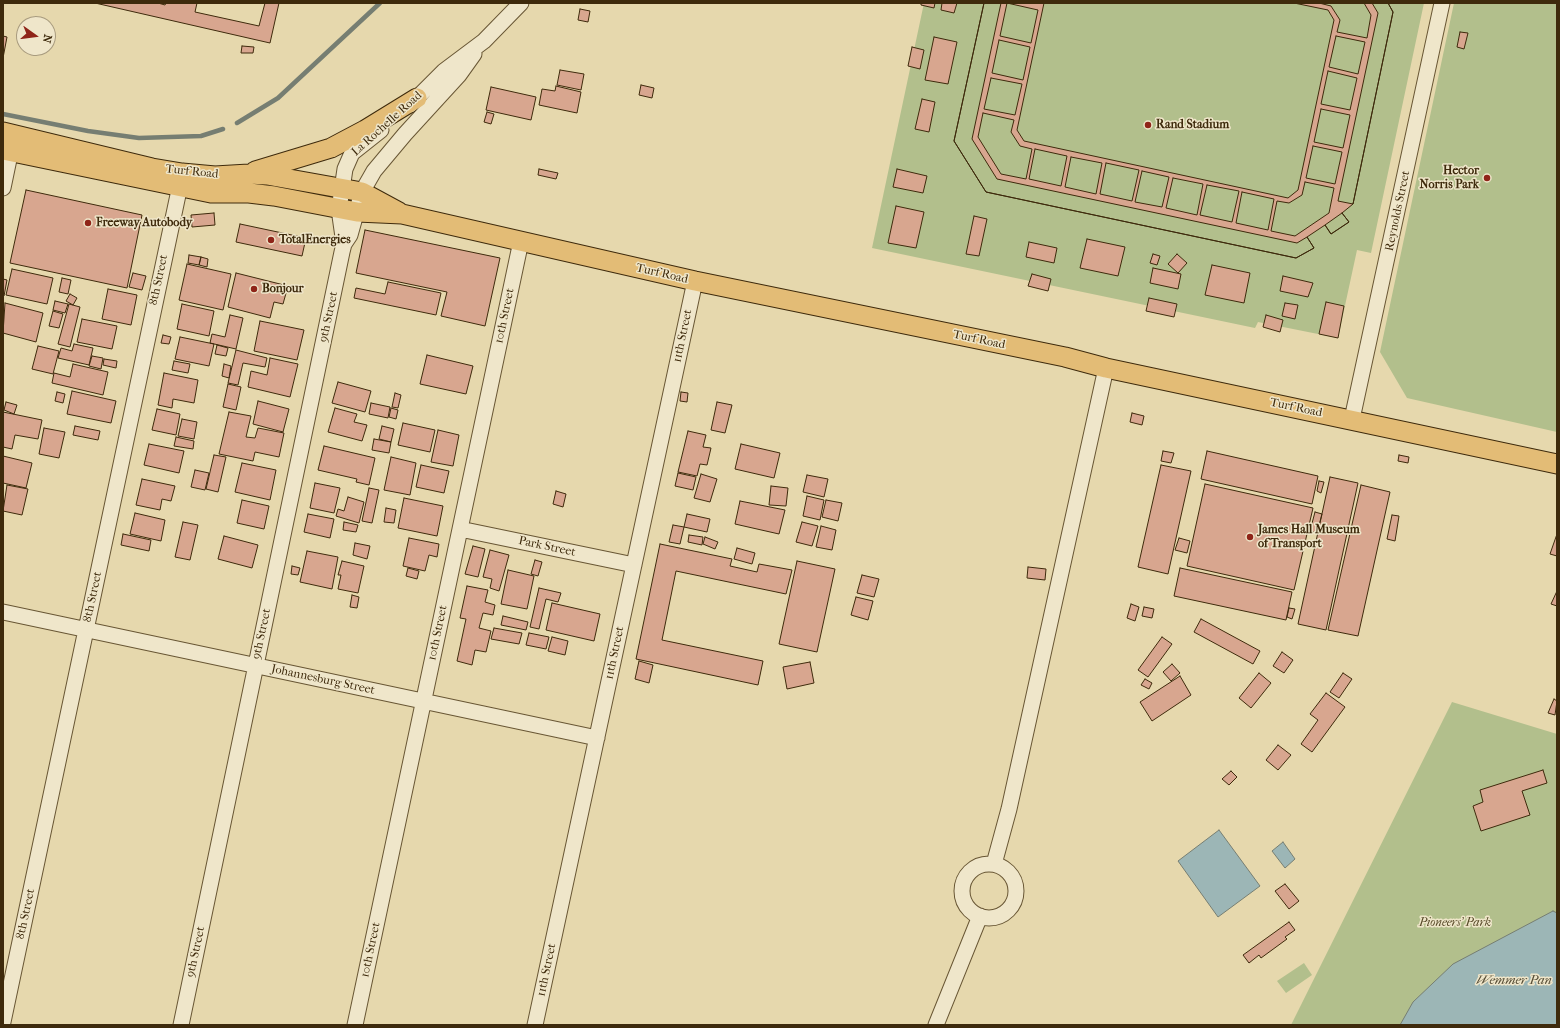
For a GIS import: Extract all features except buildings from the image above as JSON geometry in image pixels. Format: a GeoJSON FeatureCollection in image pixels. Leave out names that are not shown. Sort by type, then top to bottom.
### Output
{"type":"FeatureCollection","features":[{"type":"Feature","properties":{"kind":"main road"},"geometry":{"type":"LineString","coordinates":[[249,174],[261,168],[331,148],[365,130],[417,98]]}},
{"type":"Feature","properties":{"kind":"main road","name":"Turf Road"},"geometry":{"type":"LineString","coordinates":[[8,142],[181,180],[211,193],[249,193],[274,196],[348,211],[402,214],[694,281],[1065,357],[1106,368],[1352,419],[1557,464]]}},
{"type":"Feature","properties":{"kind":"main road","name":"Turf Road"},"geometry":{"type":"LineString","coordinates":[[181,180],[249,174],[286,178],[362,192],[402,214]]}},
{"type":"Feature","properties":{"kind":"street","name":"La Rochelle Road"},"geometry":{"type":"LineString","coordinates":[[348,211],[385,157],[459,75],[484,41],[521,3]]}},
{"type":"Feature","properties":{"kind":"street","name":"Reynolds Street"},"geometry":{"type":"LineString","coordinates":[[1352,419],[1442,3]]}},
{"type":"Feature","properties":{"kind":"street","name":"La Rochelle Road"},"geometry":{"type":"LineString","coordinates":[[348,211],[342,188],[347,161],[352,153],[366,140],[387,125],[444,71],[484,41]]}},
{"type":"Feature","properties":{"kind":"street"},"geometry":{"type":"LineString","coordinates":[[3,188],[8,142]]}},
{"type":"Feature","properties":{"kind":"street","name":"8th Street"},"geometry":{"type":"LineString","coordinates":[[3,1022],[181,180]]}},
{"type":"Feature","properties":{"kind":"street","name":"9th Street"},"geometry":{"type":"LineString","coordinates":[[181,1025],[344,244],[350,235],[348,211]]}},
{"type":"Feature","properties":{"kind":"street","name":"10th Street"},"geometry":{"type":"LineString","coordinates":[[355,1025],[521,241]]}},
{"type":"Feature","properties":{"kind":"street","name":"11th Street"},"geometry":{"type":"LineString","coordinates":[[535,1025],[694,281]]}},
{"type":"Feature","properties":{"kind":"street"},"geometry":{"type":"LineString","coordinates":[[994,864],[1009,809],[1106,368]]}},
{"type":"Feature","properties":{"kind":"street","name":"Park Street"},"geometry":{"type":"LineString","coordinates":[[460,529],[634,565]]}},
{"type":"Feature","properties":{"kind":"street","name":"Johannesburg Street"},"geometry":{"type":"LineString","coordinates":[[3,612],[597,738]]}},
{"type":"Feature","properties":{"kind":"street"},"geometry":{"type":"LineString","coordinates":[[994,864],[1001,866],[1012,875],[1015,882],[1016,897],[1008,910],[1002,914],[987,918],[980,916],[968,906],[962,892],[963,885],[971,871],[978,866],[994,864]]}},
{"type":"Feature","properties":{"kind":"street"},"geometry":{"type":"LineString","coordinates":[[936,1025],[980,916]]}},
{"type":"Feature","properties":{"kind":"green space","name":"Rand Stadium"},"geometry":{"type":"Polygon","coordinates":[[[924,3],[1424,3],[1371,253],[1357,250],[1338,338],[1258,322],[1255,328],[872,248],[924,3]]]}},
{"type":"Feature","properties":{"kind":"green space","name":"Hector Norris Park"},"geometry":{"type":"Polygon","coordinates":[[[1454,3],[1557,3],[1557,432],[1407,398],[1380,352],[1454,3]]]}},
{"type":"Feature","properties":{"kind":"green space","name":"Pioneers' Park"},"geometry":{"type":"Polygon","coordinates":[[[1452,702],[1557,734],[1557,1025],[1291,1025],[1452,702]]]}},
{"type":"Feature","properties":{"kind":"green space"},"geometry":{"type":"Polygon","coordinates":[[[1304,963],[1312,975],[1286,993],[1277,981],[1304,963]]]}},
{"type":"Feature","properties":{"kind":"water"},"geometry":{"type":"Polygon","coordinates":[[[1219,830],[1260,886],[1218,917],[1178,861],[1219,830]]]}},
{"type":"Feature","properties":{"kind":"water"},"geometry":{"type":"Polygon","coordinates":[[[1283,842],[1295,859],[1285,868],[1272,851],[1283,842]]]}},
{"type":"Feature","properties":{"kind":"water","name":"Wemmer Pan"},"geometry":{"type":"Polygon","coordinates":[[[1553,911],[1557,913],[1557,1025],[1400,1025],[1413,1002],[1453,964],[1553,911]]]}},
{"type":"Feature","properties":{"kind":"waterway"},"geometry":{"type":"LineString","coordinates":[[237,123],[278,98],[380,3]]}},
{"type":"Feature","properties":{"kind":"waterway"},"geometry":{"type":"LineString","coordinates":[[3,114],[88,131],[139,138],[201,136],[223,129]]}},
{"type":"Feature","properties":{"kind":"place","name":"Rand Stadium"},"geometry":{"type":"Point","coordinates":[1148,125]}},
{"type":"Feature","properties":{"kind":"place","name":"Hector Norris Park"},"geometry":{"type":"Point","coordinates":[1487,178]}},
{"type":"Feature","properties":{"kind":"place","name":"Freeway Autobody"},"geometry":{"type":"Point","coordinates":[88,223]}},
{"type":"Feature","properties":{"kind":"place","name":"TotalEnergies"},"geometry":{"type":"Point","coordinates":[271,240]}},
{"type":"Feature","properties":{"kind":"place","name":"Bonjour"},"geometry":{"type":"Point","coordinates":[254,289]}},
{"type":"Feature","properties":{"kind":"place","name":"James Hall Museum of Transport"},"geometry":{"type":"Point","coordinates":[1250,537]}}]}
